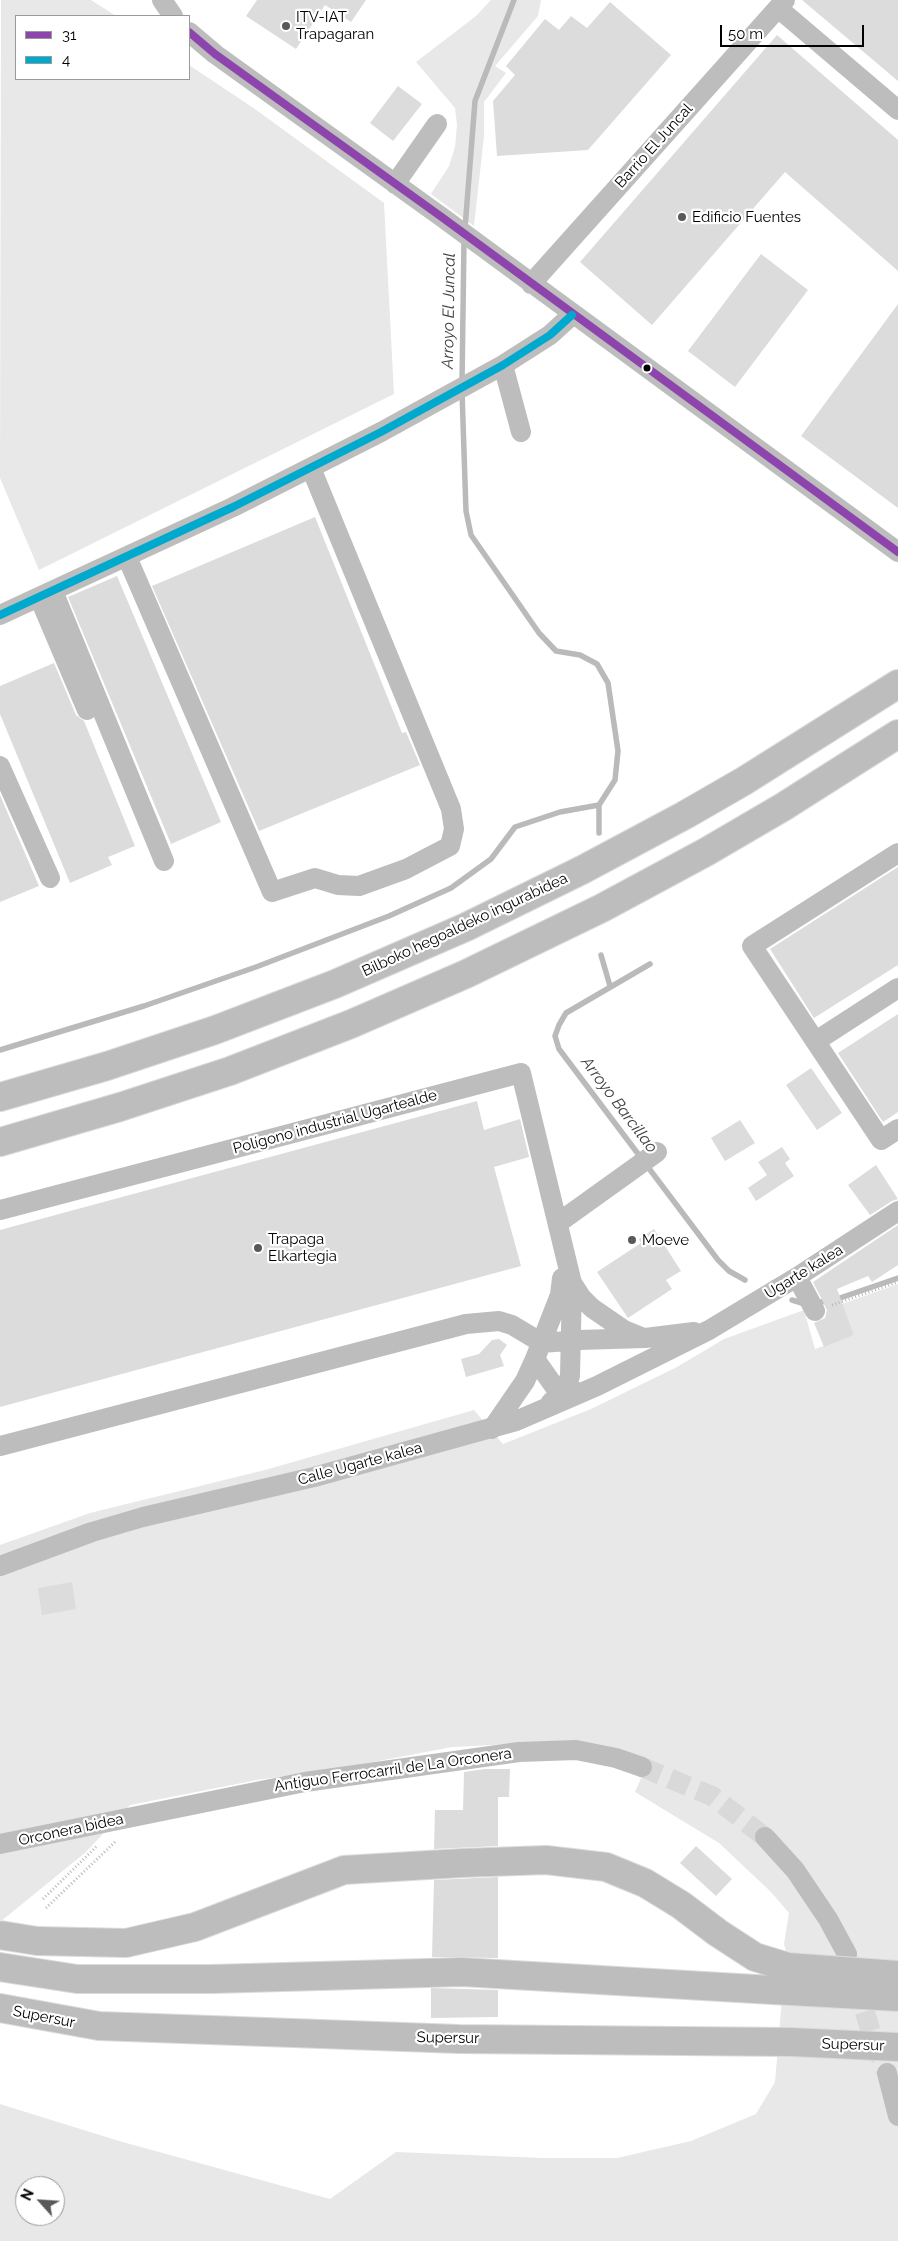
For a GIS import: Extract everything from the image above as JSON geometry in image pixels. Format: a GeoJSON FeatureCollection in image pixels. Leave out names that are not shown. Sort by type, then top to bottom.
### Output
{"type":"FeatureCollection","features":[{"type":"Feature","properties":{"kind":"highway","name":"Bilboko hegoaldeko ingurabidea"},"geometry":{"type":"LineString","coordinates":[[0,1097],[107,1066],[215,1030],[335,984],[466,927],[574,874],[685,815],[744,781],[898,684]]}},
{"type":"Feature","properties":{"kind":"highway"},"geometry":{"type":"LineString","coordinates":[[0,1142],[120,1107],[230,1071],[412,998],[546,936],[652,882],[766,818],[898,734]]}},
{"type":"Feature","properties":{"kind":"highway"},"geometry":{"type":"LineString","coordinates":[[844,769],[898,742]]}},
{"type":"Feature","properties":{"kind":"highway"},"geometry":{"type":"LineString","coordinates":[[0,1935],[36,1941],[126,1943],[195,1927],[344,1870],[546,1860],[606,1867],[645,1883],[681,1905],[718,1933],[789,1979],[898,1997]]}},
{"type":"Feature","properties":{"kind":"highway"},"geometry":{"type":"LineString","coordinates":[[11,1969],[86,1979],[212,1979],[462,1972],[703,1988],[789,1979],[898,1975]]}},
{"type":"Feature","properties":{"kind":"highway","name":"Supersur"},"geometry":{"type":"LineString","coordinates":[[3,2009],[99,2026],[168,2030],[459,2039],[791,2042],[898,2047]]}},
{"type":"Feature","properties":{"kind":"street"},"geometry":{"type":"LineString","coordinates":[[162,0],[172,15]]}},
{"type":"Feature","properties":{"kind":"street","name":"Barrio El Juncal"},"geometry":{"type":"LineString","coordinates":[[531,284],[781,4],[898,110]]}},
{"type":"Feature","properties":{"kind":"street"},"geometry":{"type":"LineString","coordinates":[[190,33],[215,54],[443,218],[572,315],[898,552]]}},
{"type":"Feature","properties":{"kind":"street"},"geometry":{"type":"LineString","coordinates":[[395,184],[437,124]]}},
{"type":"Feature","properties":{"kind":"street"},"geometry":{"type":"LineString","coordinates":[[0,615],[127,557],[311,468],[503,365],[550,335],[572,315]]}},
{"type":"Feature","properties":{"kind":"street"},"geometry":{"type":"LineString","coordinates":[[503,365],[521,432]]}},
{"type":"Feature","properties":{"kind":"street"},"geometry":{"type":"LineString","coordinates":[[127,557],[272,892],[315,878],[338,885],[359,886],[406,869],[450,846],[454,829],[451,809],[311,468]]}},
{"type":"Feature","properties":{"kind":"street"},"geometry":{"type":"LineString","coordinates":[[46,594],[138,826]]}},
{"type":"Feature","properties":{"kind":"street"},"geometry":{"type":"LineString","coordinates":[[46,594],[164,861]]}},
{"type":"Feature","properties":{"kind":"street"},"geometry":{"type":"LineString","coordinates":[[0,766],[50,878]]}},
{"type":"Feature","properties":{"kind":"street"},"geometry":{"type":"LineString","coordinates":[[898,852],[752,946],[881,1140],[898,1129]]}},
{"type":"Feature","properties":{"kind":"street"},"geometry":{"type":"LineString","coordinates":[[816,1041],[898,988]]}},
{"type":"Feature","properties":{"kind":"street","name":"Polígono industrial Ugartealde"},"geometry":{"type":"LineString","coordinates":[[0,1210],[521,1074],[572,1283],[570,1376],[565,1390]]}},
{"type":"Feature","properties":{"kind":"street"},"geometry":{"type":"LineString","coordinates":[[558,1223],[657,1152]]}},
{"type":"Feature","properties":{"kind":"street","name":"Ugarte kalea"},"geometry":{"type":"LineString","coordinates":[[709,1330],[797,1277],[898,1211]]}},
{"type":"Feature","properties":{"kind":"street","name":"Polígono industrial Ugartealde"},"geometry":{"type":"LineString","coordinates":[[492,1429],[524,1381],[539,1351],[560,1295],[565,1251]]}},
{"type":"Feature","properties":{"kind":"street"},"geometry":{"type":"LineString","coordinates":[[797,1277],[811,1304]]}},
{"type":"Feature","properties":{"kind":"street","name":"Polígono industrial Ugartealde"},"geometry":{"type":"LineString","coordinates":[[572,1283],[581,1297],[606,1319],[624,1330],[645,1338]]}},
{"type":"Feature","properties":{"kind":"street"},"geometry":{"type":"LineString","coordinates":[[0,1446],[466,1324],[498,1321],[512,1325],[539,1351],[554,1386],[568,1392],[581,1390],[611,1374],[628,1371]]}},
{"type":"Feature","properties":{"kind":"street","name":"Polígono industrial Ugartealde"},"geometry":{"type":"LineString","coordinates":[[539,1351],[570,1340],[645,1338],[709,1330]]}},
{"type":"Feature","properties":{"kind":"street","name":"Calle Ugarte kalea"},"geometry":{"type":"LineString","coordinates":[[0,1566],[73,1538],[143,1517],[314,1477],[492,1429],[516,1421],[628,1371],[709,1330]]}},
{"type":"Feature","properties":{"kind":"street"},"geometry":{"type":"LineString","coordinates":[[516,1421],[551,1402],[565,1390]]}},
{"type":"Feature","properties":{"kind":"street","name":"Antiguo Ferrocarril de La Orconera"},"geometry":{"type":"LineString","coordinates":[[143,1814],[305,1782],[519,1752],[576,1750],[616,1758],[642,1767]]}},
{"type":"Feature","properties":{"kind":"street","name":"Orconera bidea"},"geometry":{"type":"LineString","coordinates":[[0,1844],[143,1814]]}},
{"type":"Feature","properties":{"kind":"street"},"geometry":{"type":"LineString","coordinates":[[764,1837],[795,1870],[828,1919],[847,1954]]}},
{"type":"Feature","properties":{"kind":"street"},"geometry":{"type":"LineString","coordinates":[[887,2074],[898,2116]]}},
{"type":"Feature","properties":{"kind":"path"},"geometry":{"type":"LineString","coordinates":[[811,1304],[898,1282]]}},
{"type":"Feature","properties":{"kind":"path"},"geometry":{"type":"LineString","coordinates":[[46,1908],[143,1814]]}},
{"type":"Feature","properties":{"kind":"path"},"geometry":{"type":"LineString","coordinates":[[43,1899],[99,1844]]}},
{"type":"Feature","properties":{"kind":"shaded area"},"geometry":{"type":"Polygon","coordinates":[[[1,0],[91,0],[114,15],[15,15],[15,80],[190,80],[190,66],[255,109],[384,203],[394,394],[39,570],[0,478],[1,0]]]}},
{"type":"Feature","properties":{"kind":"shaded area"},"geometry":{"type":"Polygon","coordinates":[[[491,0],[541,0],[538,16],[495,66],[506,73],[484,102],[484,136],[474,226],[431,194],[449,166],[455,147],[457,125],[455,108],[416,62],[476,16],[491,0]]]}},
{"type":"Feature","properties":{"kind":"shaded area"},"geometry":{"type":"Polygon","coordinates":[[[898,1284],[898,2241],[0,2241],[0,2104],[119,2141],[330,2199],[396,2152],[544,2158],[617,2158],[691,2141],[756,2114],[775,2082],[786,1951],[784,1944],[789,1913],[771,1892],[719,1843],[635,1792],[648,1762],[514,1744],[452,1747],[342,1768],[257,1780],[130,1805],[86,1852],[0,1922],[0,1545],[90,1513],[265,1470],[474,1410],[503,1444],[591,1409],[677,1367],[724,1339],[804,1310],[815,1349],[854,1335],[842,1304],[898,1284]]]}},
{"type":"Feature","properties":{"kind":"building","name":"ITV-IAT Trapagaran"},"geometry":{"type":"Polygon","coordinates":[[[257,0],[366,0],[351,22],[325,5],[296,49],[246,16],[257,0]]]}},
{"type":"Feature","properties":{"kind":"building"},"geometry":{"type":"Polygon","coordinates":[[[802,0],[898,0],[898,81],[802,0]]]}},
{"type":"Feature","properties":{"kind":"building"},"geometry":{"type":"Polygon","coordinates":[[[610,2],[671,55],[588,150],[497,156],[493,101],[515,75],[506,66],[545,19],[559,30],[571,16],[587,28],[610,2]]]}},
{"type":"Feature","properties":{"kind":"building","name":"Edificio Fuentes"},"geometry":{"type":"Polygon","coordinates":[[[777,35],[898,140],[898,271],[785,172],[652,325],[580,262],[777,35]]]}},
{"type":"Feature","properties":{"kind":"building"},"geometry":{"type":"Polygon","coordinates":[[[398,86],[422,104],[393,141],[370,123],[398,86]]]}},
{"type":"Feature","properties":{"kind":"building"},"geometry":{"type":"Polygon","coordinates":[[[761,254],[808,290],[735,387],[688,351],[761,254]]]}},
{"type":"Feature","properties":{"kind":"building"},"geometry":{"type":"Polygon","coordinates":[[[898,304],[898,508],[801,436],[898,304]]]}},
{"type":"Feature","properties":{"kind":"building"},"geometry":{"type":"Polygon","coordinates":[[[315,517],[402,733],[406,732],[420,765],[259,831],[152,586],[315,517]]]}},
{"type":"Feature","properties":{"kind":"building"},"geometry":{"type":"Polygon","coordinates":[[[117,576],[221,822],[171,844],[68,597],[117,576]]]}},
{"type":"Feature","properties":{"kind":"building"},"geometry":{"type":"Polygon","coordinates":[[[54,663],[76,715],[84,721],[135,846],[108,857],[112,865],[70,883],[0,714],[0,686],[54,663]]]}},
{"type":"Feature","properties":{"kind":"building"},"geometry":{"type":"Polygon","coordinates":[[[0,795],[39,886],[0,902],[0,795]]]}},
{"type":"Feature","properties":{"kind":"building"},"geometry":{"type":"Polygon","coordinates":[[[898,867],[898,965],[814,1018],[770,949],[898,867]]]}},
{"type":"Feature","properties":{"kind":"building"},"geometry":{"type":"Polygon","coordinates":[[[898,1014],[898,1112],[883,1122],[838,1053],[898,1014]]]}},
{"type":"Feature","properties":{"kind":"building"},"geometry":{"type":"Polygon","coordinates":[[[811,1068],[842,1113],[817,1130],[786,1085],[811,1068]]]}},
{"type":"Feature","properties":{"kind":"building","name":"Trapaga Elkartegia"},"geometry":{"type":"Polygon","coordinates":[[[477,1101],[484,1130],[520,1119],[529,1157],[494,1167],[521,1266],[0,1407],[0,1230],[477,1101]]]}},
{"type":"Feature","properties":{"kind":"building"},"geometry":{"type":"Polygon","coordinates":[[[740,1120],[755,1143],[725,1161],[711,1138],[740,1120]]]}},
{"type":"Feature","properties":{"kind":"building"},"geometry":{"type":"Polygon","coordinates":[[[782,1147],[790,1159],[785,1163],[794,1176],[756,1201],[748,1188],[767,1175],[758,1162],[782,1147]]]}},
{"type":"Feature","properties":{"kind":"building"},"geometry":{"type":"Polygon","coordinates":[[[876,1165],[898,1199],[870,1215],[848,1185],[876,1165]]]}},
{"type":"Feature","properties":{"kind":"building"},"geometry":{"type":"Polygon","coordinates":[[[898,1225],[898,1265],[872,1282],[868,1276],[837,1289],[854,1335],[824,1347],[814,1323],[825,1318],[827,1310],[813,1282],[898,1225]]]}},
{"type":"Feature","properties":{"kind":"building"},"geometry":{"type":"Polygon","coordinates":[[[654,1229],[681,1271],[666,1280],[672,1289],[628,1318],[597,1272],[641,1243],[639,1239],[654,1229]]]}},
{"type":"Feature","properties":{"kind":"building"},"geometry":{"type":"Polygon","coordinates":[[[499,1339],[507,1345],[500,1355],[504,1366],[466,1377],[461,1359],[479,1354],[492,1340],[499,1339]]]}},
{"type":"Feature","properties":{"kind":"building"},"geometry":{"type":"Polygon","coordinates":[[[72,1582],[76,1609],[42,1615],[38,1588],[72,1582]]]}},
{"type":"Feature","properties":{"kind":"building"},"geometry":{"type":"Polygon","coordinates":[[[485,1769],[510,1769],[509,1797],[498,1797],[498,1846],[434,1849],[435,1810],[463,1810],[464,1772],[485,1769]]]}},
{"type":"Feature","properties":{"kind":"building"},"geometry":{"type":"Polygon","coordinates":[[[696,1846],[732,1879],[716,1896],[680,1863],[696,1846]]]}},
{"type":"Feature","properties":{"kind":"building"},"geometry":{"type":"Polygon","coordinates":[[[498,1877],[498,1958],[432,1957],[434,1880],[498,1877]]]}},
{"type":"Feature","properties":{"kind":"building"},"geometry":{"type":"Polygon","coordinates":[[[431,1988],[498,1990],[498,2017],[431,2018],[431,1988]]]}},
{"type":"Feature","properties":{"kind":"waterway","name":"Arroyo El Juncal"},"geometry":{"type":"LineString","coordinates":[[465,228],[475,101],[514,0]]}},
{"type":"Feature","properties":{"kind":"waterway","name":"Arroyo El Juncal"},"geometry":{"type":"LineString","coordinates":[[462,383],[464,240]]}},
{"type":"Feature","properties":{"kind":"waterway","name":"Arroyo El Juncal"},"geometry":{"type":"LineString","coordinates":[[462,392],[466,511],[471,535],[539,633],[556,651],[580,655],[597,664],[608,683],[618,751],[615,780],[599,805],[599,833]]}},
{"type":"Feature","properties":{"kind":"waterway"},"geometry":{"type":"LineString","coordinates":[[0,1050],[144,1006],[256,967],[389,916],[451,888],[491,859],[515,827],[560,812],[599,805]]}},
{"type":"Feature","properties":{"kind":"waterway"},"geometry":{"type":"LineString","coordinates":[[601,955],[610,986]]}},
{"type":"Feature","properties":{"kind":"waterway","name":"Arroyo Barcillao"},"geometry":{"type":"LineString","coordinates":[[650,964],[566,1013],[555,1036],[559,1049],[718,1260],[729,1271],[745,1280]]}},
{"type":"Feature","properties":{"kind":"waterway","name":"Arroyo Barcillao"},"geometry":{"type":"LineString","coordinates":[[814,1303],[834,1300],[898,1278]]}},
{"type":"Feature","properties":{"kind":"waterway","name":"Arroyo Barcillao"},"geometry":{"type":"LineString","coordinates":[[792,1300],[805,1304]]}},
{"type":"Feature","properties":{"kind":"tunnel"},"geometry":{"type":"LineString","coordinates":[[642,1767],[712,1796],[765,1837]]}},
{"type":"Feature","properties":{"kind":"tunnel"},"geometry":{"type":"LineString","coordinates":[[856,1983],[874,2042],[887,2073]]}},
{"type":"Feature","properties":{"kind":"transit line","name":"31"},"geometry":{"type":"LineString","coordinates":[[190,33],[215,54],[443,218],[898,552]]}},
{"type":"Feature","properties":{"kind":"transit line","name":"4"},"geometry":{"type":"LineString","coordinates":[[0,615],[233,507],[381,432],[503,365],[550,335],[572,315]]}},
{"type":"Feature","properties":{"kind":"place","name":"ITV-IAT Trapagaran"},"geometry":{"type":"Point","coordinates":[286,26]}},
{"type":"Feature","properties":{"kind":"place","name":"Edificio Fuentes"},"geometry":{"type":"Point","coordinates":[682,217]}},
{"type":"Feature","properties":{"kind":"place","name":"Moeve"},"geometry":{"type":"Point","coordinates":[632,1240]}},
{"type":"Feature","properties":{"kind":"place","name":"Trapaga Elkartegia"},"geometry":{"type":"Point","coordinates":[258,1248]}}]}
